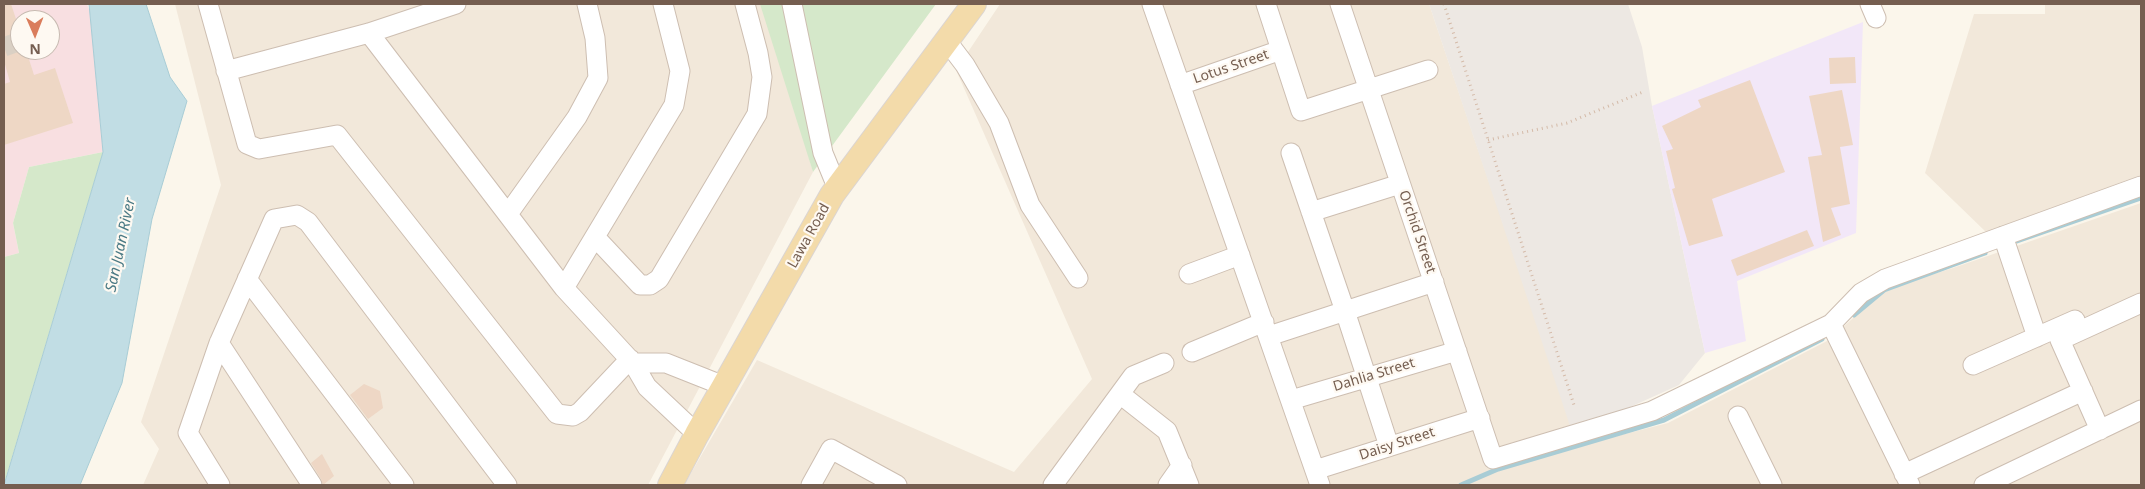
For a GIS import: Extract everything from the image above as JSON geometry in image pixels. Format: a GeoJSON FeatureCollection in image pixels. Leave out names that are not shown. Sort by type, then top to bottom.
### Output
{"type":"FeatureCollection","features":[{"type":"Feature","properties":{"kind":"main road","name":"Lawa Road"},"geometry":{"type":"LineString","coordinates":[[670,485],[696,434],[837,187],[974,4]]}},
{"type":"Feature","properties":{"kind":"street"},"geometry":{"type":"LineString","coordinates":[[208,4],[247,144],[259,149],[337,135],[557,414],[573,416],[580,412],[631,361],[666,363],[724,386]]}},
{"type":"Feature","properties":{"kind":"street"},"geometry":{"type":"LineString","coordinates":[[226,71],[369,33],[426,8],[456,4]]}},
{"type":"Feature","properties":{"kind":"street"},"geometry":{"type":"LineString","coordinates":[[508,214],[577,117],[598,78],[595,38],[587,4]]}},
{"type":"Feature","properties":{"kind":"street"},"geometry":{"type":"LineString","coordinates":[[564,288],[674,104],[680,71],[664,4]]}},
{"type":"Feature","properties":{"kind":"street"},"geometry":{"type":"LineString","coordinates":[[595,237],[640,285],[650,285],[658,279],[757,114],[762,77],[758,53],[745,4]]}},
{"type":"Feature","properties":{"kind":"street"},"geometry":{"type":"LineString","coordinates":[[792,4],[823,153],[837,187]]}},
{"type":"Feature","properties":{"kind":"street"},"geometry":{"type":"LineString","coordinates":[[1152,4],[1317,478]]}},
{"type":"Feature","properties":{"kind":"street"},"geometry":{"type":"LineString","coordinates":[[1266,4],[1301,111],[1428,70]]}},
{"type":"Feature","properties":{"kind":"street","name":"Orchid Street"},"geometry":{"type":"LineString","coordinates":[[1340,4],[1493,460],[1652,411],[1831,324]]}},
{"type":"Feature","properties":{"kind":"street"},"geometry":{"type":"LineString","coordinates":[[369,33],[564,288],[631,361],[647,387],[696,434]]}},
{"type":"Feature","properties":{"kind":"street"},"geometry":{"type":"LineString","coordinates":[[946,40],[965,65],[999,123],[1030,205],[1078,278]]}},
{"type":"Feature","properties":{"kind":"street","name":"Lotus Street"},"geometry":{"type":"LineString","coordinates":[[1180,85],[1281,50]]}},
{"type":"Feature","properties":{"kind":"street"},"geometry":{"type":"LineString","coordinates":[[1290,153],[1345,311],[1389,446]]}},
{"type":"Feature","properties":{"kind":"street"},"geometry":{"type":"LineString","coordinates":[[1311,212],[1400,184]]}},
{"type":"Feature","properties":{"kind":"street"},"geometry":{"type":"LineString","coordinates":[[2083,391],[1907,480],[1831,324],[1862,293],[1884,279],[2141,186]]}},
{"type":"Feature","properties":{"kind":"street"},"geometry":{"type":"LineString","coordinates":[[220,485],[188,433],[219,343],[274,219],[297,215],[308,222],[507,485]]}},
{"type":"Feature","properties":{"kind":"street"},"geometry":{"type":"LineString","coordinates":[[2003,236],[2037,337]]}},
{"type":"Feature","properties":{"kind":"street"},"geometry":{"type":"LineString","coordinates":[[1189,274],[1240,255]]}},
{"type":"Feature","properties":{"kind":"street"},"geometry":{"type":"LineString","coordinates":[[247,279],[404,485]]}},
{"type":"Feature","properties":{"kind":"street"},"geometry":{"type":"LineString","coordinates":[[1192,352],[1266,329],[1345,311],[1434,282]]}},
{"type":"Feature","properties":{"kind":"street"},"geometry":{"type":"LineString","coordinates":[[2100,430],[2060,340],[2141,303]]}},
{"type":"Feature","properties":{"kind":"street"},"geometry":{"type":"LineString","coordinates":[[1973,365],[2088,314]]}},
{"type":"Feature","properties":{"kind":"street"},"geometry":{"type":"LineString","coordinates":[[219,343],[312,485]]}},
{"type":"Feature","properties":{"kind":"street","name":"Dahlia Street"},"geometry":{"type":"LineString","coordinates":[[1291,400],[1457,351]]}},
{"type":"Feature","properties":{"kind":"street"},"geometry":{"type":"LineString","coordinates":[[1053,485],[1133,376],[1164,363]]}},
{"type":"Feature","properties":{"kind":"street"},"geometry":{"type":"LineString","coordinates":[[1120,394],[1167,431],[1189,485]]}},
{"type":"Feature","properties":{"kind":"street"},"geometry":{"type":"LineString","coordinates":[[1984,485],[2141,410]]}},
{"type":"Feature","properties":{"kind":"street"},"geometry":{"type":"LineString","coordinates":[[1738,416],[1772,485]]}},
{"type":"Feature","properties":{"kind":"street","name":"Daisy Street"},"geometry":{"type":"LineString","coordinates":[[1317,478],[1389,446],[1480,418]]}},
{"type":"Feature","properties":{"kind":"street"},"geometry":{"type":"LineString","coordinates":[[811,485],[831,449],[898,485]]}},
{"type":"Feature","properties":{"kind":"street"},"geometry":{"type":"LineString","coordinates":[[1168,485],[1182,465]]}},
{"type":"Feature","properties":{"kind":"path"},"geometry":{"type":"LineString","coordinates":[[1444,4],[1574,405]]}},
{"type":"Feature","properties":{"kind":"path"},"geometry":{"type":"LineString","coordinates":[[1488,140],[1567,123],[1643,92]]}},
{"type":"Feature","properties":{"kind":"shaded area"},"geometry":{"type":"Polygon","coordinates":[[[4,4],[87,4],[90,12],[103,152],[29,167],[13,223],[19,253],[4,257],[4,4]]]}},
{"type":"Feature","properties":{"kind":"shaded area"},"geometry":{"type":"Polygon","coordinates":[[[175,4],[766,4],[813,172],[648,485],[143,485],[159,449],[141,422],[221,185],[175,4]]]}},
{"type":"Feature","properties":{"kind":"shaded area"},"geometry":{"type":"Polygon","coordinates":[[[1000,4],[1429,4],[1578,446],[1668,423],[1829,340],[1885,289],[1953,268],[2141,203],[2141,485],[684,485],[757,360],[1014,472],[1092,379],[956,70],[1000,4]]]}},
{"type":"Feature","properties":{"kind":"shaded area"},"geometry":{"type":"Polygon","coordinates":[[[1429,4],[1628,4],[1642,47],[1652,106],[1705,353],[1679,385],[1628,408],[1570,426],[1429,4]]]}},
{"type":"Feature","properties":{"kind":"shaded area"},"geometry":{"type":"Polygon","coordinates":[[[2045,4],[2141,4],[2141,175],[1986,232],[1925,173],[1974,14],[2045,14],[2045,4]]]}},
{"type":"Feature","properties":{"kind":"shaded area"},"geometry":{"type":"Polygon","coordinates":[[[1863,22],[1856,233],[1737,281],[1746,341],[1705,353],[1652,106],[1863,22]]]}},
{"type":"Feature","properties":{"kind":"green space"},"geometry":{"type":"Polygon","coordinates":[[[760,4],[936,4],[813,172],[760,4]]]}},
{"type":"Feature","properties":{"kind":"green space"},"geometry":{"type":"Polygon","coordinates":[[[103,152],[4,484],[4,257],[19,253],[13,223],[29,167],[103,152]]]}},
{"type":"Feature","properties":{"kind":"water","name":"San Juan River"},"geometry":{"type":"Polygon","coordinates":[[[89,4],[146,4],[170,77],[187,101],[152,219],[122,383],[80,485],[4,485],[103,152],[89,4]]]}},
{"type":"Feature","properties":{"kind":"building"},"geometry":{"type":"Polygon","coordinates":[[[4,4],[11,4],[13,10],[10,10],[10,60],[29,60],[34,75],[55,68],[73,123],[4,145],[4,84],[10,82],[4,61],[4,4]]]}},
{"type":"Feature","properties":{"kind":"building"},"geometry":{"type":"Polygon","coordinates":[[[1855,57],[1856,83],[1830,84],[1829,58],[1855,57]]]}},
{"type":"Feature","properties":{"kind":"building"},"geometry":{"type":"Polygon","coordinates":[[[1750,80],[1785,172],[1712,199],[1723,236],[1689,246],[1672,189],[1675,188],[1666,151],[1673,149],[1662,126],[1701,107],[1698,100],[1750,80]]]}},
{"type":"Feature","properties":{"kind":"building"},"geometry":{"type":"Polygon","coordinates":[[[1842,90],[1853,145],[1840,147],[1850,204],[1831,208],[1841,235],[1823,242],[1808,157],[1822,155],[1809,96],[1842,90]]]}},
{"type":"Feature","properties":{"kind":"building"},"geometry":{"type":"Polygon","coordinates":[[[1807,230],[1814,246],[1737,276],[1731,260],[1807,230]]]}},
{"type":"Feature","properties":{"kind":"building"},"geometry":{"type":"Polygon","coordinates":[[[364,384],[380,391],[383,408],[368,419],[350,395],[364,384]]]}},
{"type":"Feature","properties":{"kind":"building"},"geometry":{"type":"Polygon","coordinates":[[[322,454],[334,476],[323,485],[311,463],[322,454]]]}},
{"type":"Feature","properties":{"kind":"waterway"},"geometry":{"type":"LineString","coordinates":[[2017,241],[2141,198]]}},
{"type":"Feature","properties":{"kind":"waterway"},"geometry":{"type":"LineString","coordinates":[[1854,315],[1884,290],[1985,253]]}},
{"type":"Feature","properties":{"kind":"waterway"},"geometry":{"type":"LineString","coordinates":[[1461,485],[1498,469],[1664,420],[1822,339]]}},
{"type":"Feature","properties":{"kind":"tunnel"},"geometry":{"type":"LineString","coordinates":[[4,47],[10,45]]}}]}
